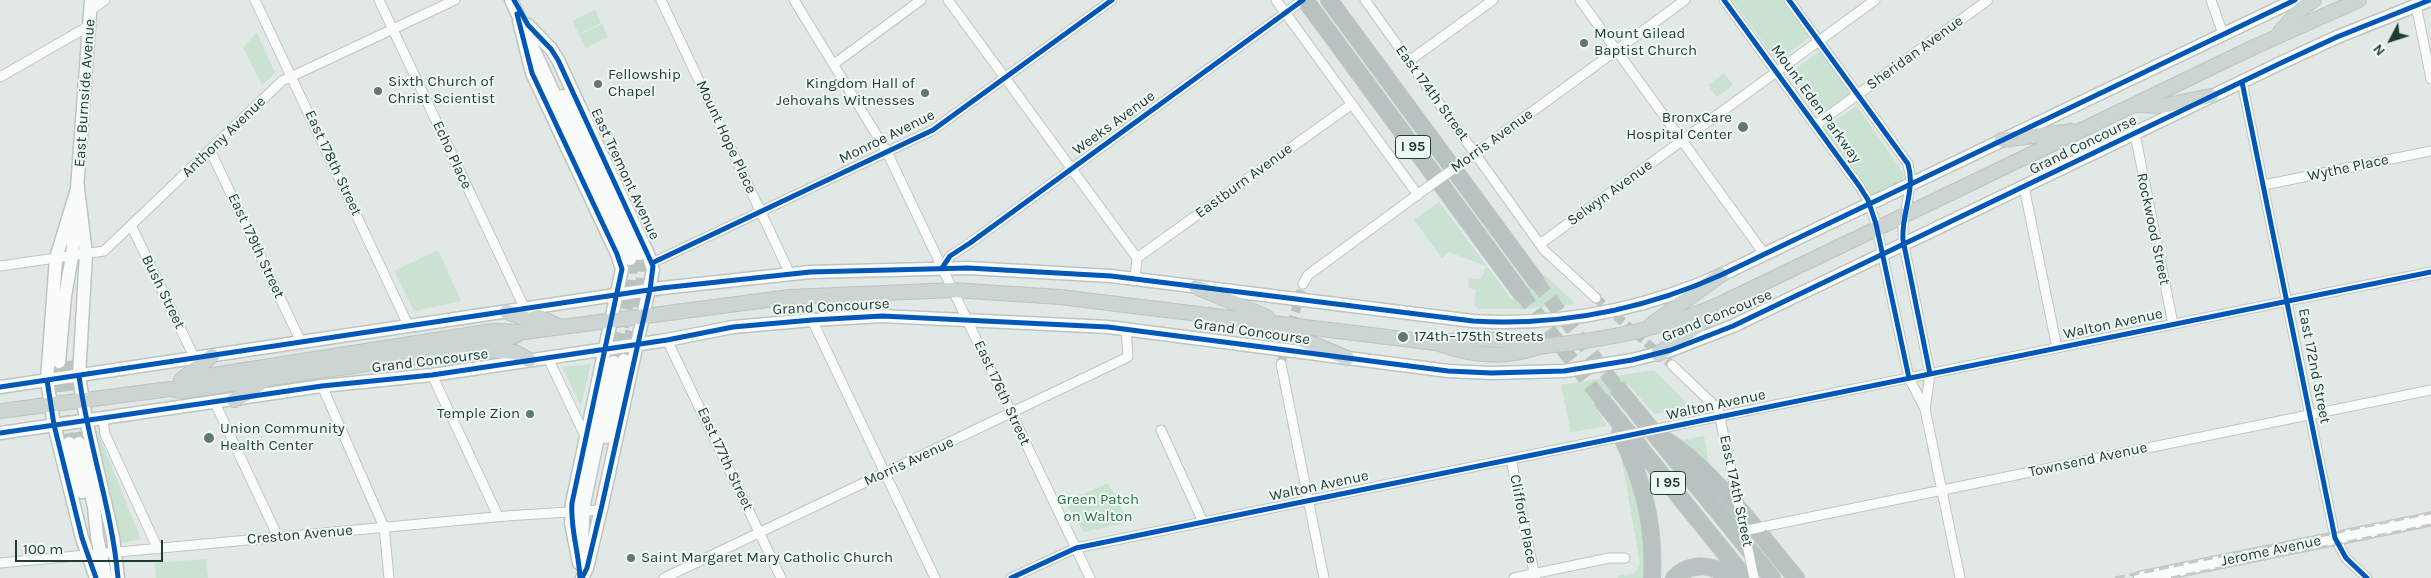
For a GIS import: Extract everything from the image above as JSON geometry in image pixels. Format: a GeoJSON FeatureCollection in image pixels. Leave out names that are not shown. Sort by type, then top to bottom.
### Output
{"type":"FeatureCollection","features":[{"type":"Feature","properties":{"kind":"highway","name":"I 95"},"geometry":{"type":"LineString","coordinates":[[1329,0],[1536,281]]}},
{"type":"Feature","properties":{"kind":"highway","name":"I 95"},"geometry":{"type":"LineString","coordinates":[[1300,2],[1521,293]]}},
{"type":"Feature","properties":{"kind":"highway","name":"I 95"},"geometry":{"type":"LineString","coordinates":[[1620,390],[1660,429],[1772,578]]}},
{"type":"Feature","properties":{"kind":"highway","name":"I 95"},"geometry":{"type":"LineString","coordinates":[[1652,578],[1652,536],[1647,503],[1628,450],[1604,402],[1745,578]]}},
{"type":"Feature","properties":{"kind":"highway"},"geometry":{"type":"LineString","coordinates":[[1660,429],[1714,483],[1796,578]]}},
{"type":"Feature","properties":{"kind":"highway"},"geometry":{"type":"LineString","coordinates":[[1674,578],[1688,568],[1700,566],[1718,569],[1730,578]]}},
{"type":"Feature","properties":{"kind":"main road"},"geometry":{"type":"LineString","coordinates":[[2276,37],[2302,9],[2314,0]]}},
{"type":"Feature","properties":{"kind":"main road","name":"Grand Concourse"},"geometry":{"type":"LineString","coordinates":[[181,380],[493,331],[524,332],[795,296],[953,290],[1060,297],[1254,320],[1436,343],[1457,350],[1492,354],[1514,354],[1543,346],[1579,343],[1643,330],[1695,315],[1745,293],[2276,37],[2359,0]]}},
{"type":"Feature","properties":{"kind":"main road"},"geometry":{"type":"LineString","coordinates":[[2135,105],[2162,106],[2211,96]]}},
{"type":"Feature","properties":{"kind":"main road"},"geometry":{"type":"LineString","coordinates":[[2002,140],[2043,133],[2080,131]]}},
{"type":"Feature","properties":{"kind":"main road"},"geometry":{"type":"LineString","coordinates":[[1643,330],[1721,275]]}},
{"type":"Feature","properties":{"kind":"main road"},"geometry":{"type":"LineString","coordinates":[[1196,287],[1282,324]]}},
{"type":"Feature","properties":{"kind":"main road"},"geometry":{"type":"LineString","coordinates":[[1658,354],[1745,293]]}},
{"type":"Feature","properties":{"kind":"main road"},"geometry":{"type":"LineString","coordinates":[[506,312],[529,320],[539,317],[562,327]]}},
{"type":"Feature","properties":{"kind":"main road"},"geometry":{"type":"LineString","coordinates":[[1254,320],[1348,358]]}},
{"type":"Feature","properties":{"kind":"main road","name":"Grand Concourse"},"geometry":{"type":"LineString","coordinates":[[0,411],[170,389],[184,391],[495,345],[524,332]]}},
{"type":"Feature","properties":{"kind":"main road"},"geometry":{"type":"LineString","coordinates":[[471,348],[516,352],[529,360]]}},
{"type":"Feature","properties":{"kind":"main road"},"geometry":{"type":"LineString","coordinates":[[170,389],[212,356]]}},
{"type":"Feature","properties":{"kind":"main road"},"geometry":{"type":"LineString","coordinates":[[234,400],[246,394],[265,379]]}},
{"type":"Feature","properties":{"kind":"street"},"geometry":{"type":"LineString","coordinates":[[91,5],[105,0]]}},
{"type":"Feature","properties":{"kind":"street","name":"East 178th Street"},"geometry":{"type":"LineString","coordinates":[[255,0],[409,327]]}},
{"type":"Feature","properties":{"kind":"street","name":"Echo Place"},"geometry":{"type":"LineString","coordinates":[[379,0],[525,309]]}},
{"type":"Feature","properties":{"kind":"street","name":"Anthony Avenue"},"geometry":{"type":"LineString","coordinates":[[0,266],[104,251],[282,81],[455,0]]}},
{"type":"Feature","properties":{"kind":"street","name":"East Tremont Avenue"},"geometry":{"type":"LineString","coordinates":[[513,0],[634,257]]}},
{"type":"Feature","properties":{"kind":"street","name":"Mount Hope Place"},"geometry":{"type":"LineString","coordinates":[[661,0],[790,274]]}},
{"type":"Feature","properties":{"kind":"street","name":"East 176th Street"},"geometry":{"type":"LineString","coordinates":[[794,0],[887,152],[1090,578]]}},
{"type":"Feature","properties":{"kind":"street"},"geometry":{"type":"LineString","coordinates":[[834,64],[921,0]]}},
{"type":"Feature","properties":{"kind":"street"},"geometry":{"type":"LineString","coordinates":[[948,0],[1137,258],[1135,279]]}},
{"type":"Feature","properties":{"kind":"street","name":"Monroe Avenue"},"geometry":{"type":"LineString","coordinates":[[652,263],[939,126],[1112,0]]}},
{"type":"Feature","properties":{"kind":"street"},"geometry":{"type":"LineString","coordinates":[[1276,0],[1418,194]]}},
{"type":"Feature","properties":{"kind":"street","name":"East 174th Street"},"geometry":{"type":"LineString","coordinates":[[1365,0],[1540,244],[1554,260],[1596,298]]}},
{"type":"Feature","properties":{"kind":"street"},"geometry":{"type":"LineString","coordinates":[[1409,61],[1493,0]]}},
{"type":"Feature","properties":{"kind":"street"},"geometry":{"type":"LineString","coordinates":[[1580,0],[1765,255]]}},
{"type":"Feature","properties":{"kind":"street","name":"Morris Avenue"},"geometry":{"type":"LineString","coordinates":[[1303,284],[1311,273],[1685,0]]}},
{"type":"Feature","properties":{"kind":"street","name":"Mount Eden Parkway"},"geometry":{"type":"LineString","coordinates":[[1724,0],[1817,124],[1860,186],[1870,205],[1883,255],[1909,378],[1925,409]]}},
{"type":"Feature","properties":{"kind":"street"},"geometry":{"type":"LineString","coordinates":[[1789,0],[1906,160],[1910,171],[1911,185],[1905,216],[1904,245],[1930,374],[1925,409],[1960,578]]}},
{"type":"Feature","properties":{"kind":"street","name":"Selwyn Avenue"},"geometry":{"type":"LineString","coordinates":[[1540,244],[1875,0]]}},
{"type":"Feature","properties":{"kind":"street","name":"Sheridan Avenue"},"geometry":{"type":"LineString","coordinates":[[1817,124],[1988,0]]}},
{"type":"Feature","properties":{"kind":"street"},"geometry":{"type":"LineString","coordinates":[[2211,0],[2223,34]]}},
{"type":"Feature","properties":{"kind":"street"},"geometry":{"type":"LineString","coordinates":[[0,387],[650,290],[790,274],[942,268],[997,269],[1135,279],[1458,320],[1515,322],[1571,318],[1610,312],[1666,297],[1765,255],[2295,0]]}},
{"type":"Feature","properties":{"kind":"street","name":"Grand Concourse"},"geometry":{"type":"LineString","coordinates":[[0,433],[322,386],[432,375],[667,340],[733,327],[882,316],[1126,328],[1463,372],[1517,374],[1591,368],[1658,354],[1733,326],[2337,37],[2430,0]]}},
{"type":"Feature","properties":{"kind":"street","name":"Weeks Avenue"},"geometry":{"type":"LineString","coordinates":[[942,268],[954,252],[968,245],[1300,2]]}},
{"type":"Feature","properties":{"kind":"street","name":"East Burnside Avenue"},"geometry":{"type":"LineString","coordinates":[[63,361],[73,297],[71,270],[91,5]]}},
{"type":"Feature","properties":{"kind":"street"},"geometry":{"type":"LineString","coordinates":[[2416,5],[2431,79]]}},
{"type":"Feature","properties":{"kind":"street","name":"East Tremont Avenue"},"geometry":{"type":"LineString","coordinates":[[524,23],[551,49],[558,60],[652,263],[653,274],[638,343],[586,513]]}},
{"type":"Feature","properties":{"kind":"street","name":"East Tremont Avenue"},"geometry":{"type":"LineString","coordinates":[[524,23],[532,73],[619,259],[622,273],[586,438],[587,568],[581,578]]}},
{"type":"Feature","properties":{"kind":"street"},"geometry":{"type":"LineString","coordinates":[[0,77],[90,26]]}},
{"type":"Feature","properties":{"kind":"street","name":"East 172nd Street"},"geometry":{"type":"LineString","coordinates":[[2242,82],[2335,538],[2346,558],[2367,578]]}},
{"type":"Feature","properties":{"kind":"street","name":"Eastburn Avenue"},"geometry":{"type":"LineString","coordinates":[[1137,258],[1352,104]]}},
{"type":"Feature","properties":{"kind":"street","name":"Rockwood Street"},"geometry":{"type":"LineString","coordinates":[[2135,134],[2173,324]]}},
{"type":"Feature","properties":{"kind":"street","name":"East 179th Street"},"geometry":{"type":"LineString","coordinates":[[210,150],[301,342]]}},
{"type":"Feature","properties":{"kind":"street","name":"Wythe Place"},"geometry":{"type":"LineString","coordinates":[[2264,185],[2431,151]]}},
{"type":"Feature","properties":{"kind":"street","name":"East Burnside Avenue"},"geometry":{"type":"LineString","coordinates":[[78,186],[86,254],[79,376],[86,420],[115,552],[118,578]]}},
{"type":"Feature","properties":{"kind":"street","name":"East Burnside Avenue"},"geometry":{"type":"LineString","coordinates":[[78,186],[56,258],[47,380],[54,424],[87,555],[96,578]]}},
{"type":"Feature","properties":{"kind":"street"},"geometry":{"type":"LineString","coordinates":[[2024,187],[2057,348]]}},
{"type":"Feature","properties":{"kind":"street","name":"Bush Street"},"geometry":{"type":"LineString","coordinates":[[131,225],[195,359]]}},
{"type":"Feature","properties":{"kind":"street","name":"Walton Avenue"},"geometry":{"type":"LineString","coordinates":[[1011,578],[1076,548],[2431,272]]}},
{"type":"Feature","properties":{"kind":"street"},"geometry":{"type":"LineString","coordinates":[[812,320],[935,578]]}},
{"type":"Feature","properties":{"kind":"street","name":"Morris Avenue"},"geometry":{"type":"LineString","coordinates":[[664,578],[1128,357],[1126,328]]}},
{"type":"Feature","properties":{"kind":"street","name":"East 177th Street"},"geometry":{"type":"LineString","coordinates":[[667,340],[781,578]]}},
{"type":"Feature","properties":{"kind":"street"},"geometry":{"type":"LineString","coordinates":[[548,358],[586,438]]}},
{"type":"Feature","properties":{"kind":"street","name":"East Tremont Avenue"},"geometry":{"type":"LineString","coordinates":[[581,578],[580,563],[586,513],[619,361]]}},
{"type":"Feature","properties":{"kind":"street"},"geometry":{"type":"LineString","coordinates":[[1281,364],[1324,578]]}},
{"type":"Feature","properties":{"kind":"street","name":"East 174th Street"},"geometry":{"type":"LineString","coordinates":[[1672,365],[1714,403],[1721,416],[1754,578]]}},
{"type":"Feature","properties":{"kind":"street"},"geometry":{"type":"LineString","coordinates":[[432,375],[498,516]]}},
{"type":"Feature","properties":{"kind":"street"},"geometry":{"type":"LineString","coordinates":[[322,386],[384,527],[389,578]]}},
{"type":"Feature","properties":{"kind":"street","name":"Townsend Avenue"},"geometry":{"type":"LineString","coordinates":[[1744,530],[2431,390]]}},
{"type":"Feature","properties":{"kind":"street"},"geometry":{"type":"LineString","coordinates":[[215,403],[278,537]]}},
{"type":"Feature","properties":{"kind":"street"},"geometry":{"type":"LineString","coordinates":[[103,419],[105,434],[158,549]]}},
{"type":"Feature","properties":{"kind":"street"},"geometry":{"type":"LineString","coordinates":[[1161,430],[1203,522]]}},
{"type":"Feature","properties":{"kind":"street"},"geometry":{"type":"LineString","coordinates":[[74,443],[94,507],[97,537],[106,578]]}},
{"type":"Feature","properties":{"kind":"street","name":"Clifford Place"},"geometry":{"type":"LineString","coordinates":[[1511,459],[1534,576]]}},
{"type":"Feature","properties":{"kind":"street","name":"Creston Avenue"},"geometry":{"type":"LineString","coordinates":[[0,563],[498,516],[586,513]]}},
{"type":"Feature","properties":{"kind":"street","name":"Jerome Avenue"},"geometry":{"type":"LineString","coordinates":[[2144,578],[2431,519]]}},
{"type":"Feature","properties":{"kind":"street"},"geometry":{"type":"LineString","coordinates":[[1514,578],[1534,576],[1608,558],[1625,558]]}},
{"type":"Feature","properties":{"kind":"green space"},"geometry":{"type":"Polygon","coordinates":[[[1732,0],[1782,0],[1810,37],[1777,61],[1732,0]]]}},
{"type":"Feature","properties":{"kind":"green space"},"geometry":{"type":"Polygon","coordinates":[[[595,10],[601,23],[579,34],[572,21],[595,10]]]}},
{"type":"Feature","properties":{"kind":"green space"},"geometry":{"type":"Polygon","coordinates":[[[602,24],[608,37],[586,48],[579,35],[602,24]]]}},
{"type":"Feature","properties":{"kind":"green space"},"geometry":{"type":"Polygon","coordinates":[[[257,33],[275,73],[262,85],[243,47],[257,33]]]}},
{"type":"Feature","properties":{"kind":"green space"},"geometry":{"type":"Polygon","coordinates":[[[1820,51],[1851,93],[1818,117],[1787,75],[1820,51]]]}},
{"type":"Feature","properties":{"kind":"green space"},"geometry":{"type":"Polygon","coordinates":[[[1724,73],[1733,85],[1717,97],[1708,85],[1724,73]]]}},
{"type":"Feature","properties":{"kind":"green space"},"geometry":{"type":"Polygon","coordinates":[[[1857,106],[1904,174],[1901,186],[1874,199],[1824,128],[1857,106]]]}},
{"type":"Feature","properties":{"kind":"green space"},"geometry":{"type":"Polygon","coordinates":[[[1439,202],[1512,300],[1545,275],[1574,304],[1520,309],[1478,309],[1474,305],[1476,289],[1468,288],[1469,278],[1481,279],[1486,266],[1449,252],[1442,258],[1414,220],[1439,202]]]}},
{"type":"Feature","properties":{"kind":"green space"},"geometry":{"type":"Polygon","coordinates":[[[438,250],[461,301],[414,311],[394,271],[438,250]]]}},
{"type":"Feature","properties":{"kind":"green space"},"geometry":{"type":"Polygon","coordinates":[[[591,364],[581,406],[562,367],[591,364]]]}},
{"type":"Feature","properties":{"kind":"green space"},"geometry":{"type":"Polygon","coordinates":[[[1654,370],[1690,406],[1655,414],[1627,384],[1596,408],[1607,426],[1571,432],[1561,385],[1654,370]]]}},
{"type":"Feature","properties":{"kind":"green space"},"geometry":{"type":"Polygon","coordinates":[[[94,431],[97,431],[141,539],[121,543],[94,431]]]}},
{"type":"Feature","properties":{"kind":"green space"},"geometry":{"type":"Polygon","coordinates":[[[1704,436],[1709,464],[1682,440],[1704,436]]]}},
{"type":"Feature","properties":{"kind":"green space"},"geometry":{"type":"Polygon","coordinates":[[[1620,450],[1624,450],[1642,505],[1645,555],[1644,578],[1618,578],[1618,575],[1635,572],[1640,563],[1620,450]]]}},
{"type":"Feature","properties":{"kind":"green space","name":"Green Patch on Walton"},"geometry":{"type":"Polygon","coordinates":[[[1108,483],[1129,522],[1084,532],[1065,502],[1108,483]]]}},
{"type":"Feature","properties":{"kind":"green space"},"geometry":{"type":"Polygon","coordinates":[[[206,559],[208,578],[156,578],[155,563],[206,559]]]}},
{"type":"Feature","properties":{"kind":"tunnel"},"geometry":{"type":"LineString","coordinates":[[624,360],[634,321],[642,277],[639,254]]}},
{"type":"Feature","properties":{"kind":"tunnel"},"geometry":{"type":"LineString","coordinates":[[614,362],[630,295],[632,269],[630,259]]}},
{"type":"Feature","properties":{"kind":"tunnel"},"geometry":{"type":"LineString","coordinates":[[1536,281],[1619,390]]}},
{"type":"Feature","properties":{"kind":"tunnel"},"geometry":{"type":"LineString","coordinates":[[1281,364],[1303,284]]}},
{"type":"Feature","properties":{"kind":"tunnel"},"geometry":{"type":"LineString","coordinates":[[1521,293],[1603,402]]}},
{"type":"Feature","properties":{"kind":"tunnel"},"geometry":{"type":"LineString","coordinates":[[1596,298],[1672,365]]}},
{"type":"Feature","properties":{"kind":"tunnel"},"geometry":{"type":"LineString","coordinates":[[67,361],[70,395],[79,443]]}},
{"type":"Feature","properties":{"kind":"tunnel"},"geometry":{"type":"LineString","coordinates":[[59,362],[60,399],[69,443]]}},
{"type":"Feature","properties":{"kind":"railway"},"geometry":{"type":"LineString","coordinates":[[2115,578],[2431,513]]}},
{"type":"Feature","properties":{"kind":"railway"},"geometry":{"type":"LineString","coordinates":[[2171,578],[2431,525]]}},
{"type":"Feature","properties":{"kind":"cycle path"},"geometry":{"type":"LineString","coordinates":[[514,0],[528,25],[551,49],[558,60],[653,266],[650,290],[602,505],[587,568],[582,578]]}},
{"type":"Feature","properties":{"kind":"cycle path"},"geometry":{"type":"LineString","coordinates":[[652,263],[933,130],[1112,0]]}},
{"type":"Feature","properties":{"kind":"cycle path"},"geometry":{"type":"LineString","coordinates":[[942,268],[950,256],[1303,0]]}},
{"type":"Feature","properties":{"kind":"cycle path"},"geometry":{"type":"LineString","coordinates":[[1724,0],[1868,200],[1876,224],[1909,378]]}},
{"type":"Feature","properties":{"kind":"cycle path"},"geometry":{"type":"LineString","coordinates":[[1789,0],[1908,164],[1910,183],[1903,240],[1930,374]]}},
{"type":"Feature","properties":{"kind":"cycle path"},"geometry":{"type":"LineString","coordinates":[[0,387],[662,288],[810,272],[968,268],[1111,276],[1473,321],[1537,321],[1600,313],[1661,298],[1721,275],[2295,0]]}},
{"type":"Feature","properties":{"kind":"cycle path"},"geometry":{"type":"LineString","coordinates":[[0,433],[322,386],[432,375],[667,340],[733,327],[882,316],[1108,327],[1448,371],[1491,373],[1564,371],[1632,360],[1671,350],[1733,326],[2283,62],[2337,37],[2430,0]]}},
{"type":"Feature","properties":{"kind":"cycle path"},"geometry":{"type":"LineString","coordinates":[[517,14],[532,73],[617,254],[622,269],[572,503],[572,522],[580,578]]}},
{"type":"Feature","properties":{"kind":"cycle path"},"geometry":{"type":"LineString","coordinates":[[2242,82],[2335,538],[2346,558],[2367,578]]}},
{"type":"Feature","properties":{"kind":"cycle path"},"geometry":{"type":"LineString","coordinates":[[1011,578],[1076,548],[2431,272]]}},
{"type":"Feature","properties":{"kind":"cycle path"},"geometry":{"type":"LineString","coordinates":[[79,376],[88,427],[111,527],[118,578]]}},
{"type":"Feature","properties":{"kind":"cycle path"},"geometry":{"type":"LineString","coordinates":[[47,380],[54,425],[82,538],[96,578]]}},
{"type":"Feature","properties":{"kind":"place","name":"Mount Gilead Baptist Church"},"geometry":{"type":"Point","coordinates":[1584,43]}},
{"type":"Feature","properties":{"kind":"place","name":"Fellowship Chapel"},"geometry":{"type":"Point","coordinates":[598,84]}},
{"type":"Feature","properties":{"kind":"place","name":"Sixth Church of Christ Scientist"},"geometry":{"type":"Point","coordinates":[378,91]}},
{"type":"Feature","properties":{"kind":"place","name":"Kingdom Hall of Jehovahs Witnesses"},"geometry":{"type":"Point","coordinates":[925,93]}},
{"type":"Feature","properties":{"kind":"place","name":"BronxCare Hospital Center"},"geometry":{"type":"Point","coordinates":[1743,127]}},
{"type":"Feature","properties":{"kind":"place","name":"174th–175th Streets"},"geometry":{"type":"Point","coordinates":[1403,337]}},
{"type":"Feature","properties":{"kind":"place","name":"Temple Zion"},"geometry":{"type":"Point","coordinates":[530,414]}},
{"type":"Feature","properties":{"kind":"place","name":"Union Community Health Center"},"geometry":{"type":"Point","coordinates":[209,438]}},
{"type":"Feature","properties":{"kind":"place","name":"Saint Margaret Mary Catholic Church"},"geometry":{"type":"Point","coordinates":[631,558]}}]}
